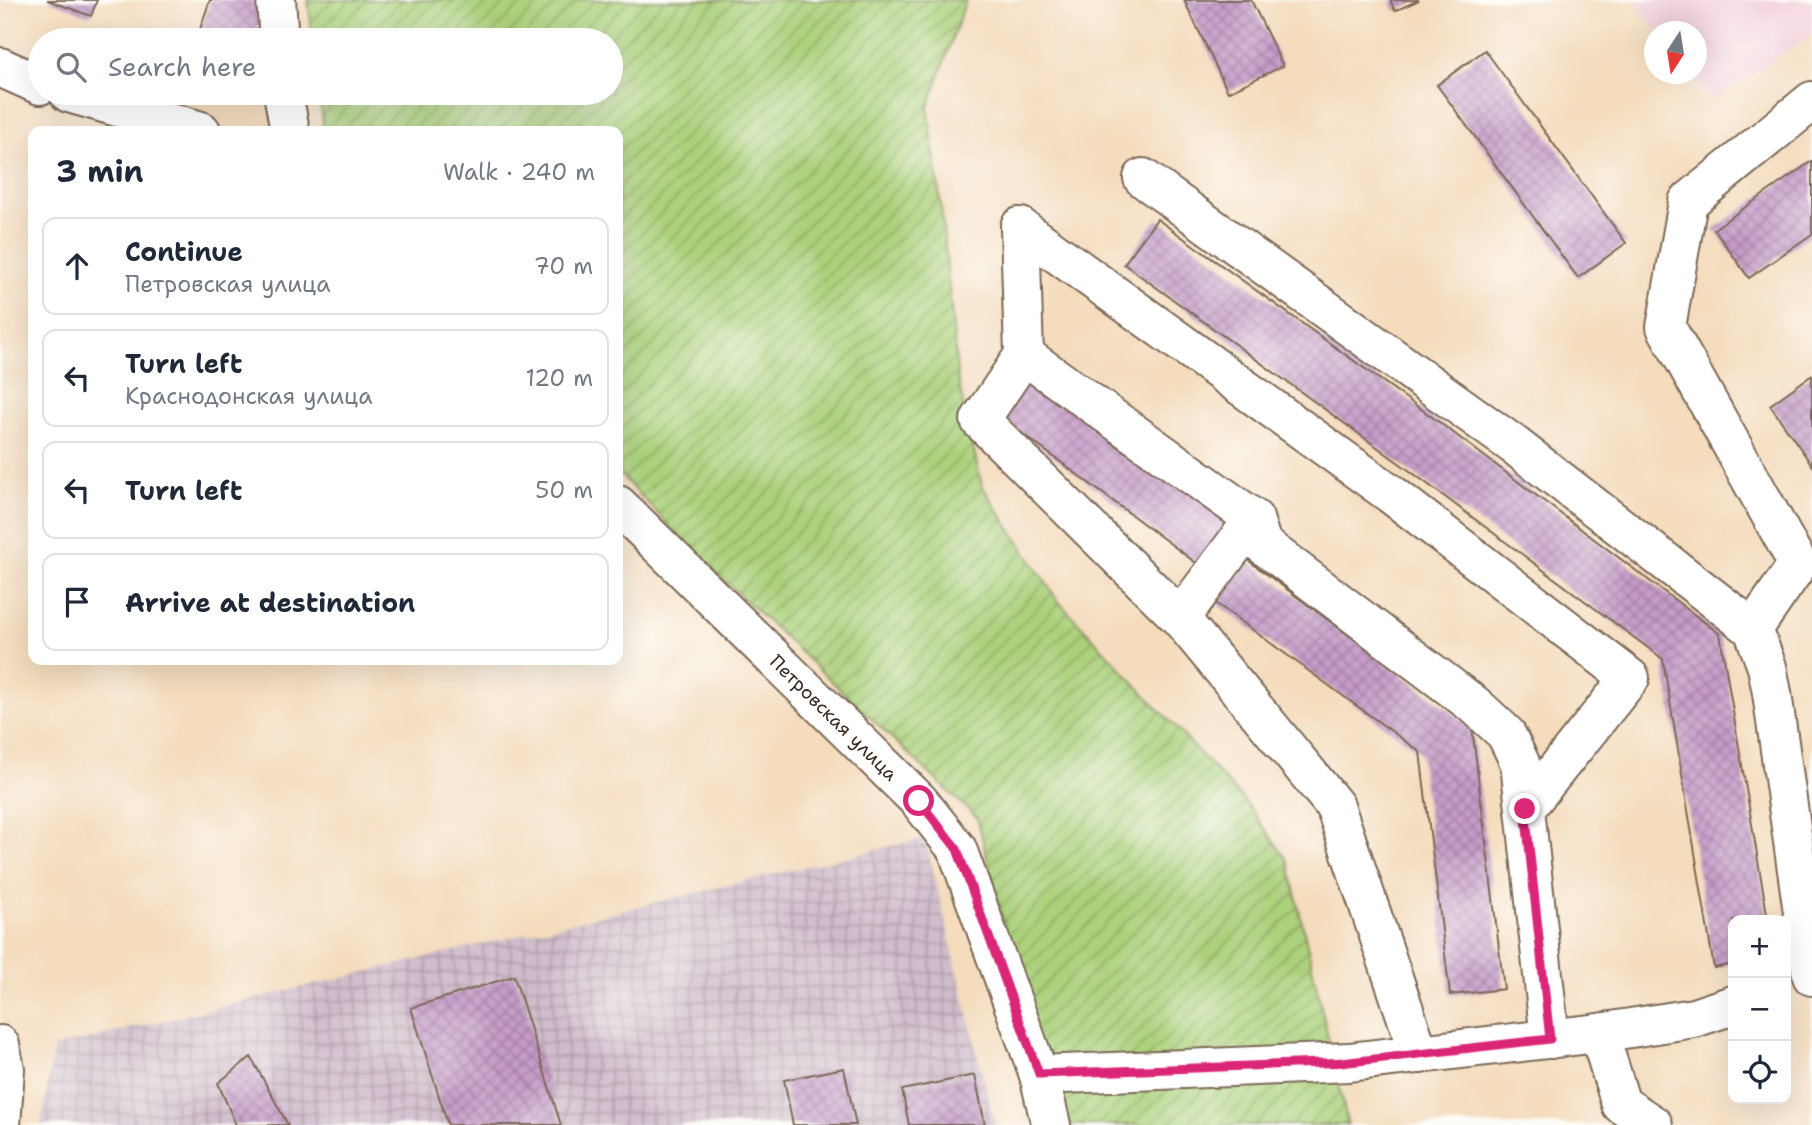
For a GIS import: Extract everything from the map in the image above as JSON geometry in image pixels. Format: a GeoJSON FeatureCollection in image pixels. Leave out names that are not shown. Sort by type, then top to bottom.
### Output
{"type":"FeatureCollection","features":[{"type":"Feature","properties":{"kind":"street"},"geometry":{"type":"LineString","coordinates":[[275,0],[278,28]]}},
{"type":"Feature","properties":{"kind":"street"},"geometry":{"type":"LineString","coordinates":[[0,67],[28,80]]}},
{"type":"Feature","properties":{"kind":"street"},"geometry":{"type":"LineString","coordinates":[[1754,629],[1798,564],[1665,327],[1688,202],[1812,101]]}},
{"type":"Feature","properties":{"kind":"street"},"geometry":{"type":"LineString","coordinates":[[111,105],[184,126]]}},
{"type":"Feature","properties":{"kind":"street"},"geometry":{"type":"LineString","coordinates":[[286,105],[289,126]]}},
{"type":"Feature","properties":{"kind":"street"},"geometry":{"type":"LineString","coordinates":[[1143,178],[1504,437],[1754,629],[1767,667],[1772,693],[1812,978],[1791,987]]}},
{"type":"Feature","properties":{"kind":"street"},"geometry":{"type":"LineString","coordinates":[[1419,1054],[1335,806],[1180,618],[980,420],[1024,355],[1020,227],[1381,486],[1630,678],[1525,809]]}},
{"type":"Feature","properties":{"kind":"street"},"geometry":{"type":"LineString","coordinates":[[1024,355],[1254,519],[1262,544],[1476,707],[1506,734],[1520,763],[1550,1039]]}},
{"type":"Feature","properties":{"kind":"street","name":"Петровская улица"},"geometry":{"type":"LineString","coordinates":[[623,510],[919,801],[957,849],[1039,1074],[1051,1125]]}},
{"type":"Feature","properties":{"kind":"street"},"geometry":{"type":"LineString","coordinates":[[1180,618],[1254,519]]}},
{"type":"Feature","properties":{"kind":"street"},"geometry":{"type":"LineString","coordinates":[[1039,1074],[1349,1062],[1599,1033],[1694,1018],[1728,1007]]}},
{"type":"Feature","properties":{"kind":"street"},"geometry":{"type":"LineString","coordinates":[[1599,1033],[1621,1104],[1653,1125]]}},
{"type":"Feature","properties":{"kind":"street"},"geometry":{"type":"LineString","coordinates":[[0,1045],[5,1069],[1,1125]]}},
{"type":"Feature","properties":{"kind":"shaded area"},"geometry":{"type":"Polygon","coordinates":[[[1633,0],[1812,0],[1812,35],[1711,101],[1697,84],[1707,84],[1707,21],[1649,21],[1633,0]]]}},
{"type":"Feature","properties":{"kind":"shaded area"},"geometry":{"type":"Polygon","coordinates":[[[925,838],[995,1125],[41,1125],[54,1047],[925,838]]]}},
{"type":"Feature","properties":{"kind":"green space"},"geometry":{"type":"Polygon","coordinates":[[[308,0],[966,0],[928,108],[941,206],[958,381],[982,486],[1058,601],[1247,804],[1288,861],[1348,1125],[1055,1125],[977,818],[694,552],[623,477],[623,126],[323,126],[321,105],[623,105],[623,28],[312,28],[308,0]]]}},
{"type":"Feature","properties":{"kind":"building"},"geometry":{"type":"Polygon","coordinates":[[[47,0],[97,0],[91,16],[47,0]]]}},
{"type":"Feature","properties":{"kind":"building"},"geometry":{"type":"Polygon","coordinates":[[[210,0],[247,0],[265,5],[258,28],[200,28],[210,0]]]}},
{"type":"Feature","properties":{"kind":"building"},"geometry":{"type":"Polygon","coordinates":[[[1184,0],[1251,0],[1283,66],[1228,92],[1184,0]]]}},
{"type":"Feature","properties":{"kind":"building"},"geometry":{"type":"Polygon","coordinates":[[[1390,0],[1419,0],[1395,11],[1390,0]]]}},
{"type":"Feature","properties":{"kind":"building"},"geometry":{"type":"Polygon","coordinates":[[[1485,50],[1626,243],[1578,278],[1437,85],[1485,50]]]}},
{"type":"Feature","properties":{"kind":"building"},"geometry":{"type":"Polygon","coordinates":[[[1812,161],[1812,234],[1749,278],[1714,229],[1812,161]]]}},
{"type":"Feature","properties":{"kind":"building"},"geometry":{"type":"Polygon","coordinates":[[[1157,219],[1439,422],[1720,634],[1767,915],[1728,915],[1728,965],[1714,968],[1663,659],[1406,468],[1124,264],[1157,219]]]}},
{"type":"Feature","properties":{"kind":"building"},"geometry":{"type":"Polygon","coordinates":[[[1033,372],[1240,527],[1207,571],[1000,417],[1033,372]]]}},
{"type":"Feature","properties":{"kind":"building"},"geometry":{"type":"Polygon","coordinates":[[[1812,375],[1812,465],[1770,405],[1812,375]]]}},
{"type":"Feature","properties":{"kind":"building"},"geometry":{"type":"Polygon","coordinates":[[[1245,558],[1472,727],[1504,989],[1450,995],[1420,752],[1213,601],[1245,558]]]}},
{"type":"Feature","properties":{"kind":"building"},"geometry":{"type":"Polygon","coordinates":[[[514,976],[561,1125],[448,1125],[411,1008],[514,976]]]}},
{"type":"Feature","properties":{"kind":"building"},"geometry":{"type":"Polygon","coordinates":[[[251,1057],[288,1125],[236,1125],[218,1083],[251,1057]]]}},
{"type":"Feature","properties":{"kind":"building"},"geometry":{"type":"Polygon","coordinates":[[[844,1068],[856,1125],[793,1125],[784,1080],[844,1068]]]}},
{"type":"Feature","properties":{"kind":"building"},"geometry":{"type":"Polygon","coordinates":[[[975,1075],[985,1125],[909,1125],[902,1090],[975,1075]]]}},
{"type":"Feature","properties":{"kind":"route"},"geometry":{"type":"LineString","coordinates":[[919,801],[957,849],[1039,1074],[1349,1062],[1550,1039],[1525,809]]}}]}
